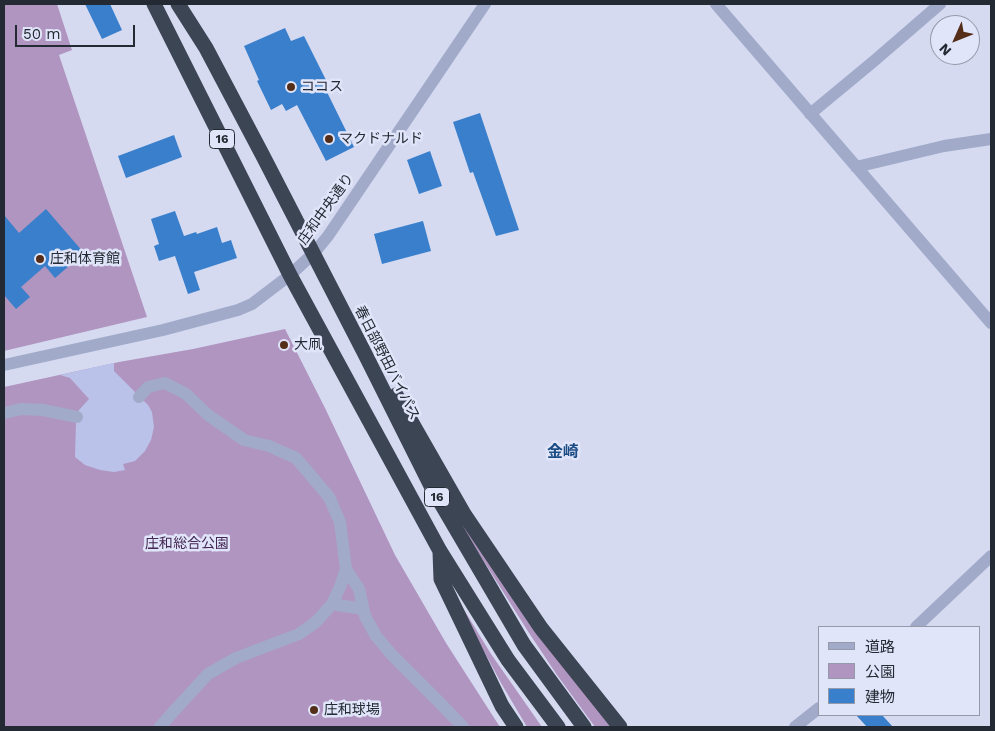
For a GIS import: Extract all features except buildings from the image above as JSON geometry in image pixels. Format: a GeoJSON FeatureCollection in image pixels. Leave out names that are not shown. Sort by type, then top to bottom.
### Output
{"type":"FeatureCollection","features":[{"type":"Feature","properties":{"kind":"highway","name":"16"},"geometry":{"type":"LineString","coordinates":[[154,4],[290,275],[440,551],[508,660],[558,727]]}},
{"type":"Feature","properties":{"kind":"highway","name":"春日部野田バイパス"},"geometry":{"type":"LineString","coordinates":[[178,4],[206,48],[314,254],[432,488],[524,645],[584,727]]}},
{"type":"Feature","properties":{"kind":"highway","name":"16"},"geometry":{"type":"LineString","coordinates":[[365,354],[387,379],[464,514],[542,628],[620,727]]}},
{"type":"Feature","properties":{"kind":"highway","name":"16"},"geometry":{"type":"LineString","coordinates":[[440,551],[441,579],[502,706],[516,727]]}},
{"type":"Feature","properties":{"kind":"street","name":"庄和中央通り"},"geometry":{"type":"LineString","coordinates":[[4,365],[163,330],[238,310],[252,304],[314,254],[344,214],[485,4]]}},
{"type":"Feature","properties":{"kind":"street"},"geometry":{"type":"LineString","coordinates":[[716,4],[991,324]]}},
{"type":"Feature","properties":{"kind":"street"},"geometry":{"type":"LineString","coordinates":[[810,114],[940,4]]}},
{"type":"Feature","properties":{"kind":"street"},"geometry":{"type":"LineString","coordinates":[[856,167],[944,146],[991,139]]}},
{"type":"Feature","properties":{"kind":"street"},"geometry":{"type":"LineString","coordinates":[[139,396],[148,387],[165,383],[186,394],[208,415],[244,440],[269,446],[296,458],[329,496],[340,522],[346,569],[332,604],[316,622],[299,634],[236,658],[208,674],[160,727]]}},
{"type":"Feature","properties":{"kind":"street"},"geometry":{"type":"LineString","coordinates":[[4,412],[21,409],[43,410],[77,417]]}},
{"type":"Feature","properties":{"kind":"street"},"geometry":{"type":"LineString","coordinates":[[917,626],[991,556]]}},
{"type":"Feature","properties":{"kind":"street"},"geometry":{"type":"LineString","coordinates":[[346,569],[359,589],[364,616],[376,636],[392,656],[463,727]]}},
{"type":"Feature","properties":{"kind":"street"},"geometry":{"type":"LineString","coordinates":[[332,604],[363,609]]}},
{"type":"Feature","properties":{"kind":"street"},"geometry":{"type":"LineString","coordinates":[[794,727],[818,709]]}},
{"type":"Feature","properties":{"kind":"green space"},"geometry":{"type":"Polygon","coordinates":[[[4,4],[57,4],[72,50],[59,55],[147,317],[4,351],[4,4]]]}},
{"type":"Feature","properties":{"kind":"green space","name":"庄和総合公園"},"geometry":{"type":"Polygon","coordinates":[[[285,329],[395,555],[446,643],[500,727],[4,727],[4,387],[285,329]]]}},
{"type":"Feature","properties":{"kind":"green space"},"geometry":{"type":"Polygon","coordinates":[[[439,487],[611,727],[595,727],[557,675],[471,541],[439,487]]]}},
{"type":"Feature","properties":{"kind":"green space"},"geometry":{"type":"Polygon","coordinates":[[[447,582],[491,654],[542,727],[527,727],[501,683],[447,582]]]}},
{"type":"Feature","properties":{"kind":"shaded area"},"geometry":{"type":"Polygon","coordinates":[[[114,363],[114,371],[148,405],[152,412],[154,427],[151,440],[145,451],[135,461],[123,464],[125,470],[114,472],[85,465],[75,457],[76,422],[79,410],[89,399],[70,378],[60,375],[114,363]]]}},
{"type":"Feature","properties":{"kind":"place","name":"ココス"},"geometry":{"type":"Point","coordinates":[291,87]}},
{"type":"Feature","properties":{"kind":"place","name":"マクドナルド"},"geometry":{"type":"Point","coordinates":[329,139]}},
{"type":"Feature","properties":{"kind":"place","name":"庄和体育館"},"geometry":{"type":"Point","coordinates":[40,259]}},
{"type":"Feature","properties":{"kind":"place","name":"大凧"},"geometry":{"type":"Point","coordinates":[284,345]}},
{"type":"Feature","properties":{"kind":"place","name":"庄和球場"},"geometry":{"type":"Point","coordinates":[314,710]}},
{"type":"Feature","properties":{"kind":"district","name":"金崎"},"geometry":{"type":"Point","coordinates":[563,452]}}]}
